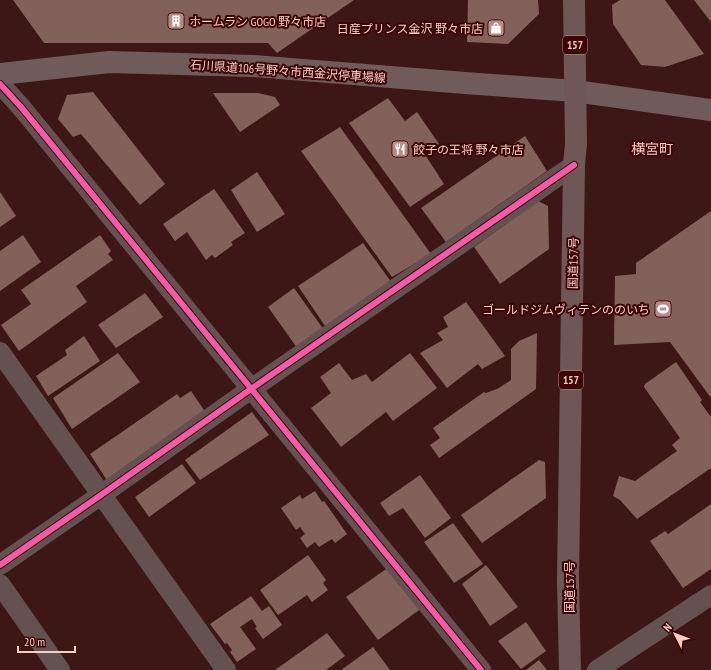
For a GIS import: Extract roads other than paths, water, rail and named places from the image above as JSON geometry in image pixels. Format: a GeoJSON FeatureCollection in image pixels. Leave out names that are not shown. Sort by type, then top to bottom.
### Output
{"type":"FeatureCollection","features":[{"type":"Feature","properties":{"kind":"highway","name":"国道157号"},"geometry":{"type":"LineString","coordinates":[[570,670],[568,580],[574,165],[576,144],[574,0]]}},
{"type":"Feature","properties":{"kind":"main road","name":"石川県道106号野々市西金沢停車場線"},"geometry":{"type":"LineString","coordinates":[[0,74],[109,62],[253,66],[575,91],[711,110]]}},
{"type":"Feature","properties":{"kind":"street"},"geometry":{"type":"LineString","coordinates":[[0,84],[21,107],[481,670]]}},
{"type":"Feature","properties":{"kind":"street"},"geometry":{"type":"LineString","coordinates":[[0,565],[574,165]]}},
{"type":"Feature","properties":{"kind":"street"},"geometry":{"type":"LineString","coordinates":[[0,352],[226,670]]}},
{"type":"Feature","properties":{"kind":"street"},"geometry":{"type":"LineString","coordinates":[[0,584],[60,670]]}},
{"type":"Feature","properties":{"kind":"street"},"geometry":{"type":"LineString","coordinates":[[597,670],[711,595]]}},
{"type":"Feature","properties":{"kind":"place","name":"ホームラン GOGO 野々市店"},"geometry":{"type":"Point","coordinates":[176,21]}},
{"type":"Feature","properties":{"kind":"place","name":"日産プリンス金沢 野々市店"},"geometry":{"type":"Point","coordinates":[496,28]}},
{"type":"Feature","properties":{"kind":"place","name":"餃子の王将 野々市店"},"geometry":{"type":"Point","coordinates":[400,149]}},
{"type":"Feature","properties":{"kind":"place","name":"ゴールドジムヴィテンののいち"},"geometry":{"type":"Point","coordinates":[663,309]}},
{"type":"Feature","properties":{"kind":"district","name":"横宮町"},"geometry":{"type":"Point","coordinates":[652,149]}}]}
